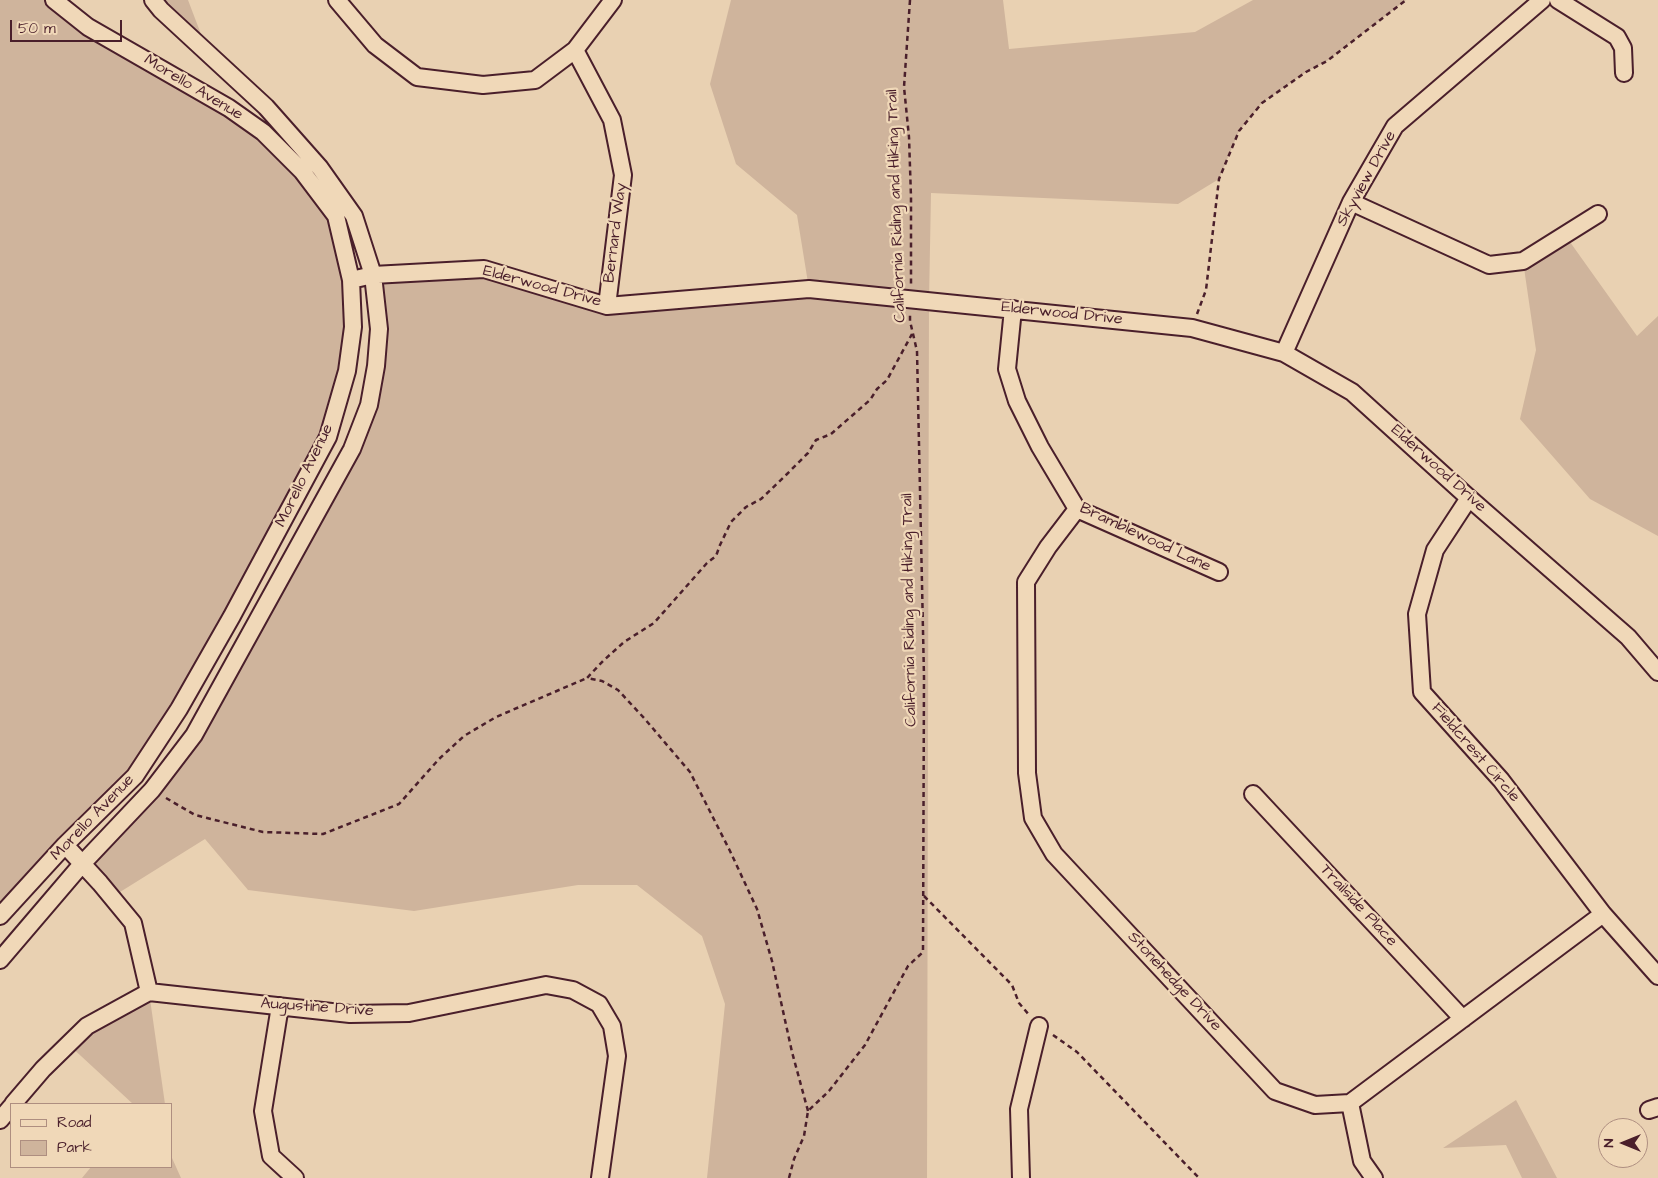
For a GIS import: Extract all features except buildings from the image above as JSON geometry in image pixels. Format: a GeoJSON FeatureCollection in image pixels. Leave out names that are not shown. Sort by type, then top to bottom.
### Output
{"type":"FeatureCollection","features":[{"type":"Feature","properties":{"kind":"street","name":"Morello Avenue"},"geometry":{"type":"LineString","coordinates":[[0,916],[65,845],[135,776],[179,709],[232,616],[328,436],[348,362],[353,327],[351,280],[336,216],[302,172],[263,132],[229,108],[88,27],[54,0]]}},
{"type":"Feature","properties":{"kind":"street","name":"Morello Avenue"},"geometry":{"type":"LineString","coordinates":[[0,960],[82,864],[152,790],[194,735],[352,449],[369,405],[376,366],[379,329],[374,275],[354,216],[320,168],[266,107],[161,10],[153,0]]}},
{"type":"Feature","properties":{"kind":"street"},"geometry":{"type":"LineString","coordinates":[[337,0],[375,45],[417,77],[483,85],[535,80],[575,50],[613,0]]}},
{"type":"Feature","properties":{"kind":"street","name":"Skyview Drive"},"geometry":{"type":"LineString","coordinates":[[1284,354],[1351,202],[1395,126],[1542,0]]}},
{"type":"Feature","properties":{"kind":"street"},"geometry":{"type":"LineString","coordinates":[[1558,0],[1617,37],[1623,48],[1624,73]]}},
{"type":"Feature","properties":{"kind":"street","name":"Bernard Way"},"geometry":{"type":"LineString","coordinates":[[575,50],[612,120],[623,175],[607,306]]}},
{"type":"Feature","properties":{"kind":"street"},"geometry":{"type":"LineString","coordinates":[[1351,202],[1489,265],[1523,262],[1598,214]]}},
{"type":"Feature","properties":{"kind":"street","name":"Elderwood Drive"},"geometry":{"type":"LineString","coordinates":[[351,280],[374,275],[484,269],[607,306],[809,289],[1192,328],[1284,354],[1352,392],[1469,498],[1628,637],[1658,672]]}},
{"type":"Feature","properties":{"kind":"street","name":"Bramblewood Lane"},"geometry":{"type":"LineString","coordinates":[[1013,309],[1007,369],[1017,401],[1040,448],[1077,509],[1219,572]]}},
{"type":"Feature","properties":{"kind":"street","name":"Fieldcrest Circle"},"geometry":{"type":"LineString","coordinates":[[1469,498],[1435,550],[1417,614],[1422,692],[1501,780],[1603,914],[1658,976]]}},
{"type":"Feature","properties":{"kind":"street","name":"Stonehedge Drive"},"geometry":{"type":"LineString","coordinates":[[1077,509],[1048,547],[1026,582],[1027,773],[1033,818],[1054,854],[1275,1091],[1315,1105],[1350,1103]]}},
{"type":"Feature","properties":{"kind":"street","name":"Trailside Place"},"geometry":{"type":"LineString","coordinates":[[1253,794],[1463,1019]]}},
{"type":"Feature","properties":{"kind":"street"},"geometry":{"type":"LineString","coordinates":[[14,1103],[42,1069],[87,1026],[149,992],[133,923],[65,845]]}},
{"type":"Feature","properties":{"kind":"street"},"geometry":{"type":"LineString","coordinates":[[1374,1178],[1362,1161],[1350,1103],[1603,914]]}},
{"type":"Feature","properties":{"kind":"street","name":"Augustine Drive"},"geometry":{"type":"LineString","coordinates":[[149,992],[350,1014],[409,1013],[546,985],[573,990],[599,1004],[612,1026],[617,1056],[600,1178]]}},
{"type":"Feature","properties":{"kind":"street"},"geometry":{"type":"LineString","coordinates":[[280,1006],[264,1111],[272,1156],[295,1178]]}},
{"type":"Feature","properties":{"kind":"street"},"geometry":{"type":"LineString","coordinates":[[1021,1178],[1019,1110],[1040,1026]]}},
{"type":"Feature","properties":{"kind":"street"},"geometry":{"type":"LineString","coordinates":[[0,1120],[10,1108]]}},
{"type":"Feature","properties":{"kind":"path","name":"California Riding and Hiking Trail"},"geometry":{"type":"LineString","coordinates":[[808,1111],[829,1091],[865,1045],[908,966],[923,952],[922,800],[924,677],[918,352],[910,321],[910,137],[904,87],[910,0]]}},
{"type":"Feature","properties":{"kind":"path"},"geometry":{"type":"LineString","coordinates":[[1192,328],[1206,290],[1219,179],[1239,131],[1262,103],[1306,72],[1326,61],[1406,0]]}},
{"type":"Feature","properties":{"kind":"path"},"geometry":{"type":"LineString","coordinates":[[152,790],[195,815],[263,832],[323,834],[399,804],[439,758],[464,736],[496,717],[587,678],[624,642],[654,623],[707,563],[716,556],[731,522],[746,507],[761,499],[808,453],[816,440],[831,434],[870,400],[877,388],[887,380],[913,333]]}},
{"type":"Feature","properties":{"kind":"path"},"geometry":{"type":"LineString","coordinates":[[587,678],[602,681],[618,690],[685,766],[695,781],[757,909],[772,961],[792,1052],[808,1111],[804,1136],[789,1178]]}},
{"type":"Feature","properties":{"kind":"path"},"geometry":{"type":"LineString","coordinates":[[924,896],[1012,985],[1020,1003],[1040,1026],[1076,1052],[1199,1178]]}},
{"type":"Feature","properties":{"kind":"green space"},"geometry":{"type":"Polygon","coordinates":[[[0,0],[54,0],[229,108],[336,216],[353,327],[328,437],[135,776],[0,916],[0,0]]]}},
{"type":"Feature","properties":{"kind":"green space"},"geometry":{"type":"Polygon","coordinates":[[[153,0],[188,0],[207,50],[153,0]]]}},
{"type":"Feature","properties":{"kind":"green space"},"geometry":{"type":"Polygon","coordinates":[[[731,0],[1003,0],[1009,49],[1195,32],[1253,0],[1406,0],[1327,61],[1306,72],[1262,103],[1239,131],[1219,179],[1178,204],[931,193],[929,301],[927,1178],[707,1178],[725,1004],[702,936],[637,885],[578,885],[414,911],[248,890],[205,839],[112,897],[84,862],[194,735],[369,405],[373,275],[484,269],[607,306],[809,289],[797,215],[736,164],[710,84],[731,0]]]}},
{"type":"Feature","properties":{"kind":"green space"},"geometry":{"type":"Polygon","coordinates":[[[1565,235],[1637,336],[1658,316],[1658,536],[1590,499],[1520,419],[1536,350],[1523,261],[1565,235]]]}},
{"type":"Feature","properties":{"kind":"green space"},"geometry":{"type":"Polygon","coordinates":[[[149,992],[165,1103],[132,1103],[68,1044],[149,992]]]}},
{"type":"Feature","properties":{"kind":"green space"},"geometry":{"type":"Polygon","coordinates":[[[1516,1100],[1557,1178],[1522,1178],[1506,1145],[1443,1148],[1516,1100]]]}},
{"type":"Feature","properties":{"kind":"green space"},"geometry":{"type":"Polygon","coordinates":[[[172,1158],[181,1178],[82,1178],[90,1168],[172,1168],[172,1158]]]}}]}
